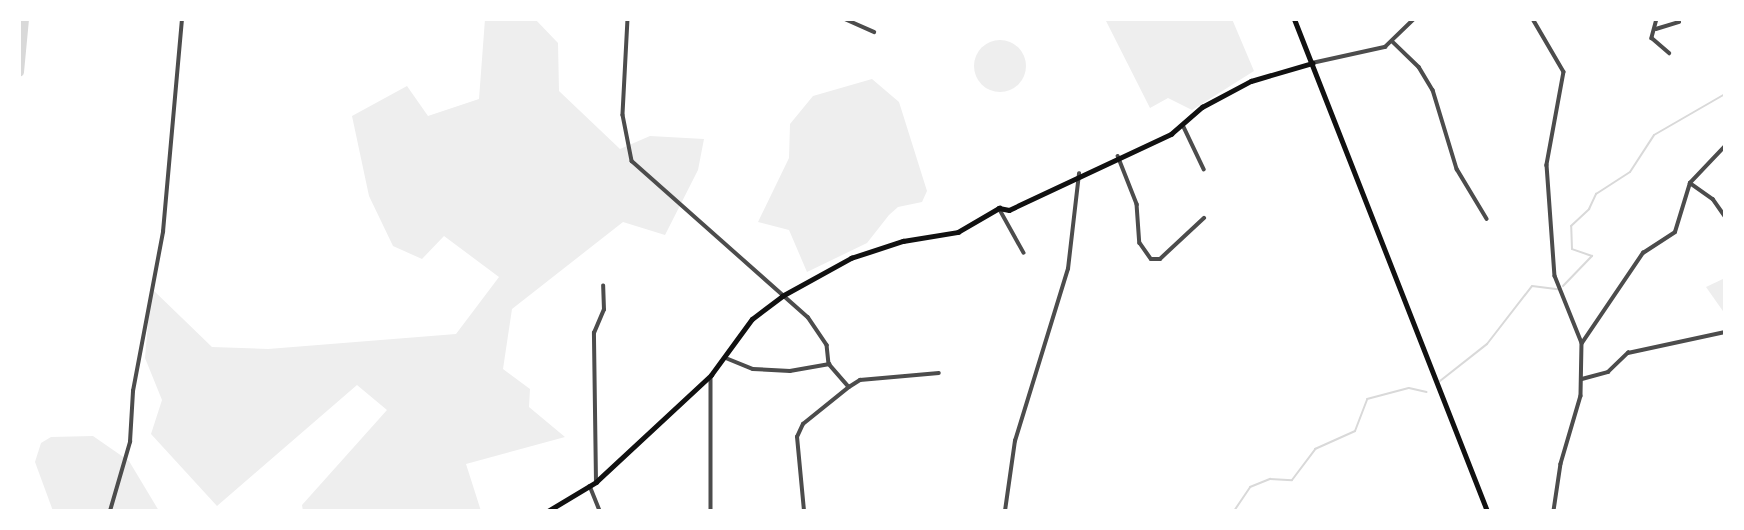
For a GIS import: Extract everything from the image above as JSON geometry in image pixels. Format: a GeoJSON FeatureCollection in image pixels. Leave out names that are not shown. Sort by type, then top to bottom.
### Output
{"type":"FeatureCollection","features":[{"type":"Feature","properties":{"kind":"highway"},"geometry":{"type":"LineString","coordinates":[[1294,19],[1487,511]]}},
{"type":"Feature","properties":{"kind":"main road"},"geometry":{"type":"LineString","coordinates":[[548,511],[596,482],[710,375],[726,358],[752,319],[782,296],[851,258],[903,241],[958,232],[999,208],[1009,210],[1079,174],[1158,141],[1202,107],[1251,81],[1312,63]]}},
{"type":"Feature","properties":{"kind":"street"},"geometry":{"type":"LineString","coordinates":[[110,511],[130,442],[132,391],[163,232],[182,19]]}},
{"type":"Feature","properties":{"kind":"street"},"geometry":{"type":"LineString","coordinates":[[628,19],[623,115],[632,161],[808,317],[827,345],[829,364],[849,387]]}},
{"type":"Feature","properties":{"kind":"street"},"geometry":{"type":"LineString","coordinates":[[845,19],[874,32]]}},
{"type":"Feature","properties":{"kind":"street"},"geometry":{"type":"LineString","coordinates":[[1312,63],[1377,50],[1393,42],[1414,19]]}},
{"type":"Feature","properties":{"kind":"street"},"geometry":{"type":"LineString","coordinates":[[1533,19],[1564,72],[1547,174],[1555,276],[1582,343],[1582,379],[1554,511]]}},
{"type":"Feature","properties":{"kind":"street"},"geometry":{"type":"LineString","coordinates":[[1657,19],[1652,38],[1669,52]]}},
{"type":"Feature","properties":{"kind":"street"},"geometry":{"type":"LineString","coordinates":[[1656,29],[1679,22]]}},
{"type":"Feature","properties":{"kind":"street"},"geometry":{"type":"LineString","coordinates":[[1393,42],[1419,67],[1433,90],[1457,169],[1487,219]]}},
{"type":"Feature","properties":{"kind":"street"},"geometry":{"type":"LineString","coordinates":[[1182,125],[1204,169]]}},
{"type":"Feature","properties":{"kind":"street"},"geometry":{"type":"LineString","coordinates":[[1582,343],[1643,253],[1675,232],[1690,183],[1725,146]]}},
{"type":"Feature","properties":{"kind":"street"},"geometry":{"type":"LineString","coordinates":[[1118,156],[1137,204],[1140,243],[1151,260],[1160,259],[1204,219]]}},
{"type":"Feature","properties":{"kind":"street"},"geometry":{"type":"LineString","coordinates":[[1005,511],[1015,442],[1068,269],[1079,174]]}},
{"type":"Feature","properties":{"kind":"street"},"geometry":{"type":"LineString","coordinates":[[1690,183],[1713,200],[1725,216]]}},
{"type":"Feature","properties":{"kind":"street"},"geometry":{"type":"LineString","coordinates":[[999,208],[1024,253]]}},
{"type":"Feature","properties":{"kind":"street"},"geometry":{"type":"LineString","coordinates":[[596,482],[594,333],[604,310],[603,286]]}},
{"type":"Feature","properties":{"kind":"street"},"geometry":{"type":"LineString","coordinates":[[1582,379],[1608,372],[1628,353],[1725,332]]}},
{"type":"Feature","properties":{"kind":"street"},"geometry":{"type":"LineString","coordinates":[[726,358],[753,369],[790,372],[829,364]]}},
{"type":"Feature","properties":{"kind":"street"},"geometry":{"type":"LineString","coordinates":[[804,511],[797,437],[803,424],[860,380],[939,373]]}},
{"type":"Feature","properties":{"kind":"street"},"geometry":{"type":"LineString","coordinates":[[710,375],[711,511]]}},
{"type":"Feature","properties":{"kind":"street"},"geometry":{"type":"LineString","coordinates":[[590,486],[600,511]]}},
{"type":"Feature","properties":{"kind":"shaded area"},"geometry":{"type":"Polygon","coordinates":[[[485,19],[535,19],[558,43],[559,91],[620,149],[650,136],[704,139],[698,170],[665,235],[623,222],[512,309],[503,369],[530,389],[529,407],[565,437],[466,464],[481,511],[303,511],[302,505],[387,410],[357,385],[217,506],[151,434],[162,400],[145,358],[151,288],[212,347],[268,349],[456,334],[499,277],[444,236],[422,259],[393,246],[369,196],[352,116],[407,86],[428,116],[479,99],[485,19]]]}},
{"type":"Feature","properties":{"kind":"shaded area"},"geometry":{"type":"Polygon","coordinates":[[[1105,19],[1232,19],[1254,71],[1192,110],[1168,98],[1150,108],[1105,19]]]}},
{"type":"Feature","properties":{"kind":"shaded area"},"geometry":{"type":"Polygon","coordinates":[[[1000,40],[1010,42],[1018,48],[1024,56],[1024,76],[1018,84],[1010,90],[1000,92],[990,90],[982,84],[976,76],[974,66],[976,56],[982,48],[990,42],[1000,40]]]}},
{"type":"Feature","properties":{"kind":"shaded area"},"geometry":{"type":"Polygon","coordinates":[[[872,79],[899,102],[927,191],[922,202],[898,207],[867,243],[807,272],[789,230],[758,222],[789,158],[790,124],[813,96],[872,79]]]}},
{"type":"Feature","properties":{"kind":"shaded area"},"geometry":{"type":"Polygon","coordinates":[[[1725,278],[1725,314],[1706,287],[1725,278]]]}},
{"type":"Feature","properties":{"kind":"shaded area"},"geometry":{"type":"Polygon","coordinates":[[[93,436],[129,461],[159,511],[53,511],[35,462],[41,443],[51,437],[93,436]]]}},
{"type":"Feature","properties":{"kind":"waterway"},"geometry":{"type":"LineString","coordinates":[[19,72],[24,19]]}},
{"type":"Feature","properties":{"kind":"waterway"},"geometry":{"type":"LineString","coordinates":[[1563,286],[1592,256],[1572,249],[1571,226],[1589,209],[1596,194],[1630,172],[1654,135],[1725,94]]}},
{"type":"Feature","properties":{"kind":"waterway"},"geometry":{"type":"LineString","coordinates":[[1440,381],[1487,344],[1532,286],[1558,289]]}},
{"type":"Feature","properties":{"kind":"waterway"},"geometry":{"type":"LineString","coordinates":[[1234,511],[1250,487],[1270,479],[1292,480],[1315,449],[1355,431],[1367,399],[1409,388],[1427,392]]}}]}
